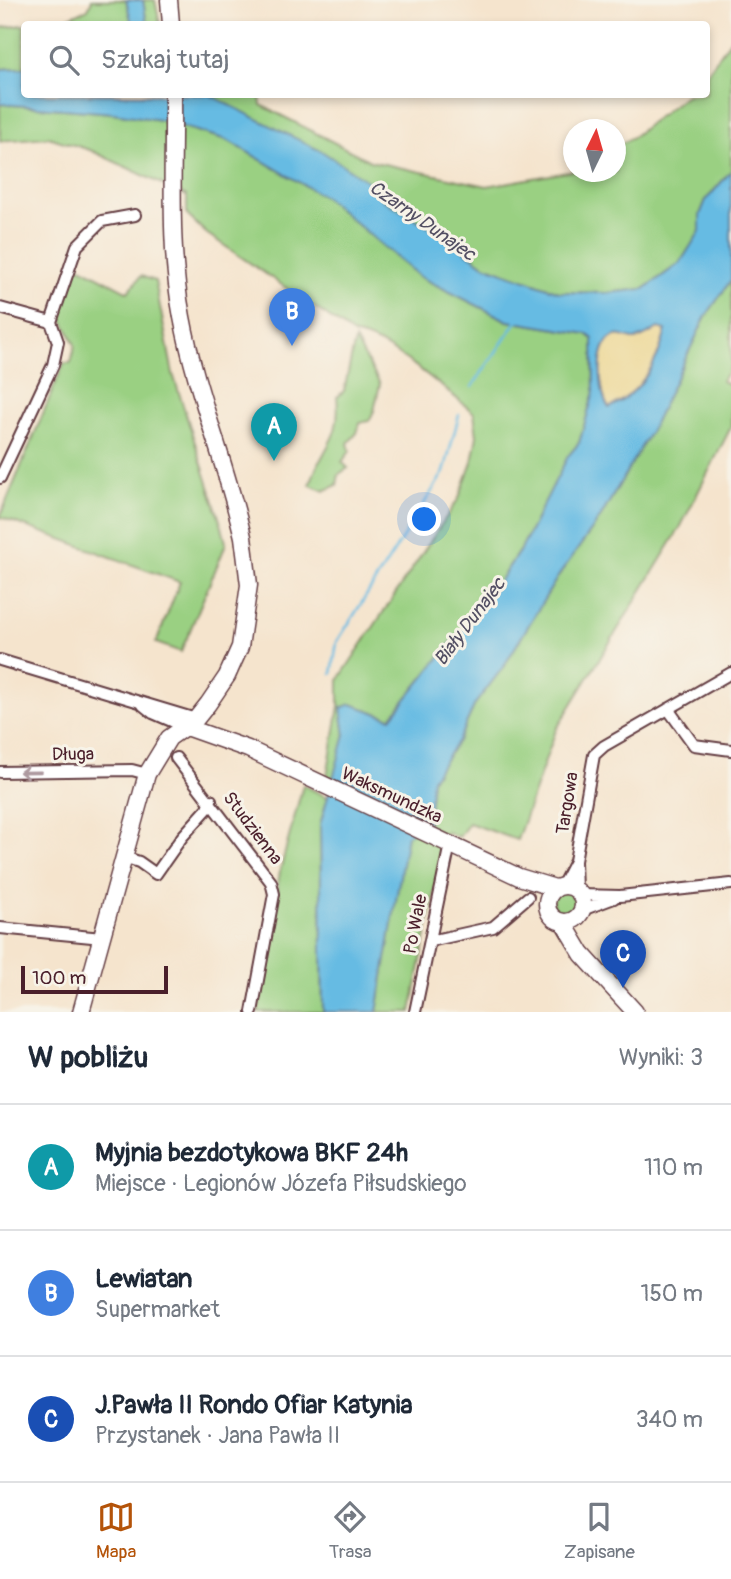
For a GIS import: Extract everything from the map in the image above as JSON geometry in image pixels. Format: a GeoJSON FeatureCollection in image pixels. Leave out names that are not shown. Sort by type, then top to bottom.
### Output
{"type":"FeatureCollection","features":[{"type":"Feature","properties":{"kind":"street"},"geometry":{"type":"LineString","coordinates":[[81,1012],[146,774],[169,738],[191,725],[227,676],[240,647],[247,610],[248,558],[187,340],[176,280],[173,98]]}},
{"type":"Feature","properties":{"kind":"street"},"geometry":{"type":"LineString","coordinates":[[0,478],[53,365],[58,342],[51,322],[77,246],[102,221],[135,215]]}},
{"type":"Feature","properties":{"kind":"street"},"geometry":{"type":"LineString","coordinates":[[0,308],[51,322]]}},
{"type":"Feature","properties":{"kind":"street","name":"Waksmundzka"},"geometry":{"type":"LineString","coordinates":[[0,660],[71,679],[141,703],[153,713],[191,725],[248,749],[568,901],[577,948],[635,1012]]}},
{"type":"Feature","properties":{"kind":"street","name":"Targowa"},"geometry":{"type":"LineString","coordinates":[[568,901],[594,755],[604,746],[731,673]]}},
{"type":"Feature","properties":{"kind":"street"},"geometry":{"type":"LineString","coordinates":[[668,709],[694,746],[731,750]]}},
{"type":"Feature","properties":{"kind":"street","name":"Studzienna"},"geometry":{"type":"LineString","coordinates":[[176,758],[211,800],[271,882],[274,894],[252,1012]]}},
{"type":"Feature","properties":{"kind":"street","name":"Długa"},"geometry":{"type":"LineString","coordinates":[[0,772],[132,770],[146,774]]}},
{"type":"Feature","properties":{"kind":"street"},"geometry":{"type":"LineString","coordinates":[[124,857],[139,862],[156,874],[182,837],[208,808],[211,800]]}},
{"type":"Feature","properties":{"kind":"street","name":"Po Wale"},"geometry":{"type":"LineString","coordinates":[[416,1007],[450,844]]}},
{"type":"Feature","properties":{"kind":"street"},"geometry":{"type":"LineString","coordinates":[[568,901],[731,884]]}},
{"type":"Feature","properties":{"kind":"street"},"geometry":{"type":"LineString","coordinates":[[430,941],[493,927],[528,897]]}},
{"type":"Feature","properties":{"kind":"street"},"geometry":{"type":"LineString","coordinates":[[0,928],[102,939]]}},
{"type":"Feature","properties":{"kind":"green space"},"geometry":{"type":"Polygon","coordinates":[[[92,0],[126,0],[131,21],[55,21],[88,9],[92,0]]]}},
{"type":"Feature","properties":{"kind":"green space"},"geometry":{"type":"Polygon","coordinates":[[[143,0],[155,0],[159,21],[146,21],[143,0]]]}},
{"type":"Feature","properties":{"kind":"green space"},"geometry":{"type":"Polygon","coordinates":[[[21,25],[21,68],[0,69],[0,28],[21,25]]]}},
{"type":"Feature","properties":{"kind":"green space"},"geometry":{"type":"Polygon","coordinates":[[[731,39],[731,171],[706,200],[700,215],[701,231],[680,263],[644,289],[607,293],[559,292],[484,265],[443,235],[383,200],[367,181],[215,98],[260,98],[261,105],[370,161],[487,186],[563,173],[563,182],[626,182],[626,141],[682,98],[710,98],[710,69],[731,39]]]}},
{"type":"Feature","properties":{"kind":"green space"},"geometry":{"type":"Polygon","coordinates":[[[0,104],[113,113],[160,120],[227,140],[326,198],[420,277],[508,321],[587,334],[593,339],[594,392],[579,443],[568,457],[523,545],[492,592],[391,718],[351,704],[341,708],[345,735],[334,779],[327,776],[339,706],[339,679],[459,498],[472,462],[477,436],[474,413],[400,356],[369,339],[355,335],[206,233],[187,215],[187,196],[90,150],[48,137],[0,141],[0,104]]]}},
{"type":"Feature","properties":{"kind":"green space"},"geometry":{"type":"Polygon","coordinates":[[[75,264],[128,292],[141,276],[155,281],[173,374],[226,543],[181,652],[156,643],[180,582],[0,517],[64,363],[71,363],[75,345],[61,316],[75,264]]]}},
{"type":"Feature","properties":{"kind":"green space"},"geometry":{"type":"Polygon","coordinates":[[[731,280],[731,366],[722,381],[731,386],[731,427],[680,528],[556,730],[517,840],[469,823],[459,837],[446,832],[440,848],[442,853],[411,1012],[377,1012],[407,834],[428,822],[432,779],[459,739],[475,704],[504,666],[557,578],[600,518],[651,430],[706,316],[731,280]]]}},
{"type":"Feature","properties":{"kind":"green space"},"geometry":{"type":"Polygon","coordinates":[[[355,340],[380,384],[369,421],[360,423],[357,433],[348,443],[350,451],[342,462],[348,468],[339,474],[337,485],[324,491],[310,485],[334,435],[338,412],[337,397],[344,391],[355,340]]]}},
{"type":"Feature","properties":{"kind":"green space"},"geometry":{"type":"Polygon","coordinates":[[[303,785],[329,798],[320,825],[323,1012],[258,1012],[280,871],[303,785]]]}},
{"type":"Feature","properties":{"kind":"green space"},"geometry":{"type":"Polygon","coordinates":[[[564,892],[572,895],[575,903],[572,911],[564,914],[556,911],[553,903],[556,895],[564,892]]]}},
{"type":"Feature","properties":{"kind":"sand"},"geometry":{"type":"Polygon","coordinates":[[[658,328],[666,330],[653,365],[639,386],[609,408],[603,393],[600,371],[607,342],[618,335],[641,338],[658,328]]]}},
{"type":"Feature","properties":{"kind":"water"},"geometry":{"type":"Polygon","coordinates":[[[126,0],[143,0],[146,21],[131,21],[126,0]]]}},
{"type":"Feature","properties":{"kind":"water","name":"Biały Dunajec"},"geometry":{"type":"Polygon","coordinates":[[[21,68],[21,98],[216,98],[323,152],[367,181],[383,200],[443,235],[484,265],[559,292],[607,293],[644,289],[680,263],[700,231],[700,215],[706,200],[731,171],[731,280],[706,316],[651,430],[600,518],[557,578],[504,666],[475,704],[459,739],[432,779],[428,822],[407,835],[377,1012],[323,1012],[320,825],[345,735],[341,708],[351,704],[391,718],[492,592],[522,547],[568,456],[579,443],[594,392],[593,339],[587,334],[508,321],[420,277],[326,198],[227,140],[160,120],[113,113],[0,104],[0,69],[21,68]],[[658,328],[637,339],[616,336],[607,342],[600,371],[603,393],[609,408],[639,386],[658,354],[666,330],[658,328]]]}},
{"type":"Feature","properties":{"kind":"waterway"},"geometry":{"type":"LineString","coordinates":[[472,387],[517,321]]}},
{"type":"Feature","properties":{"kind":"waterway"},"geometry":{"type":"LineString","coordinates":[[332,674],[337,642],[444,472],[459,415]]}},
{"type":"Feature","properties":{"kind":"place","name":"Lewiatan"},"geometry":{"type":"Point","coordinates":[292,346]}},
{"type":"Feature","properties":{"kind":"place","name":"Myjnia bezdotykowa BKF 24h"},"geometry":{"type":"Point","coordinates":[274,461]}},
{"type":"Feature","properties":{"kind":"place","name":"J.Pawła II Rondo Ofiar Katynia"},"geometry":{"type":"Point","coordinates":[623,988]}},
{"type":"Feature","properties":{"kind":"water label","name":"Czarny Dunajec"},"geometry":{"type":"Point","coordinates":[423,220]}}]}
